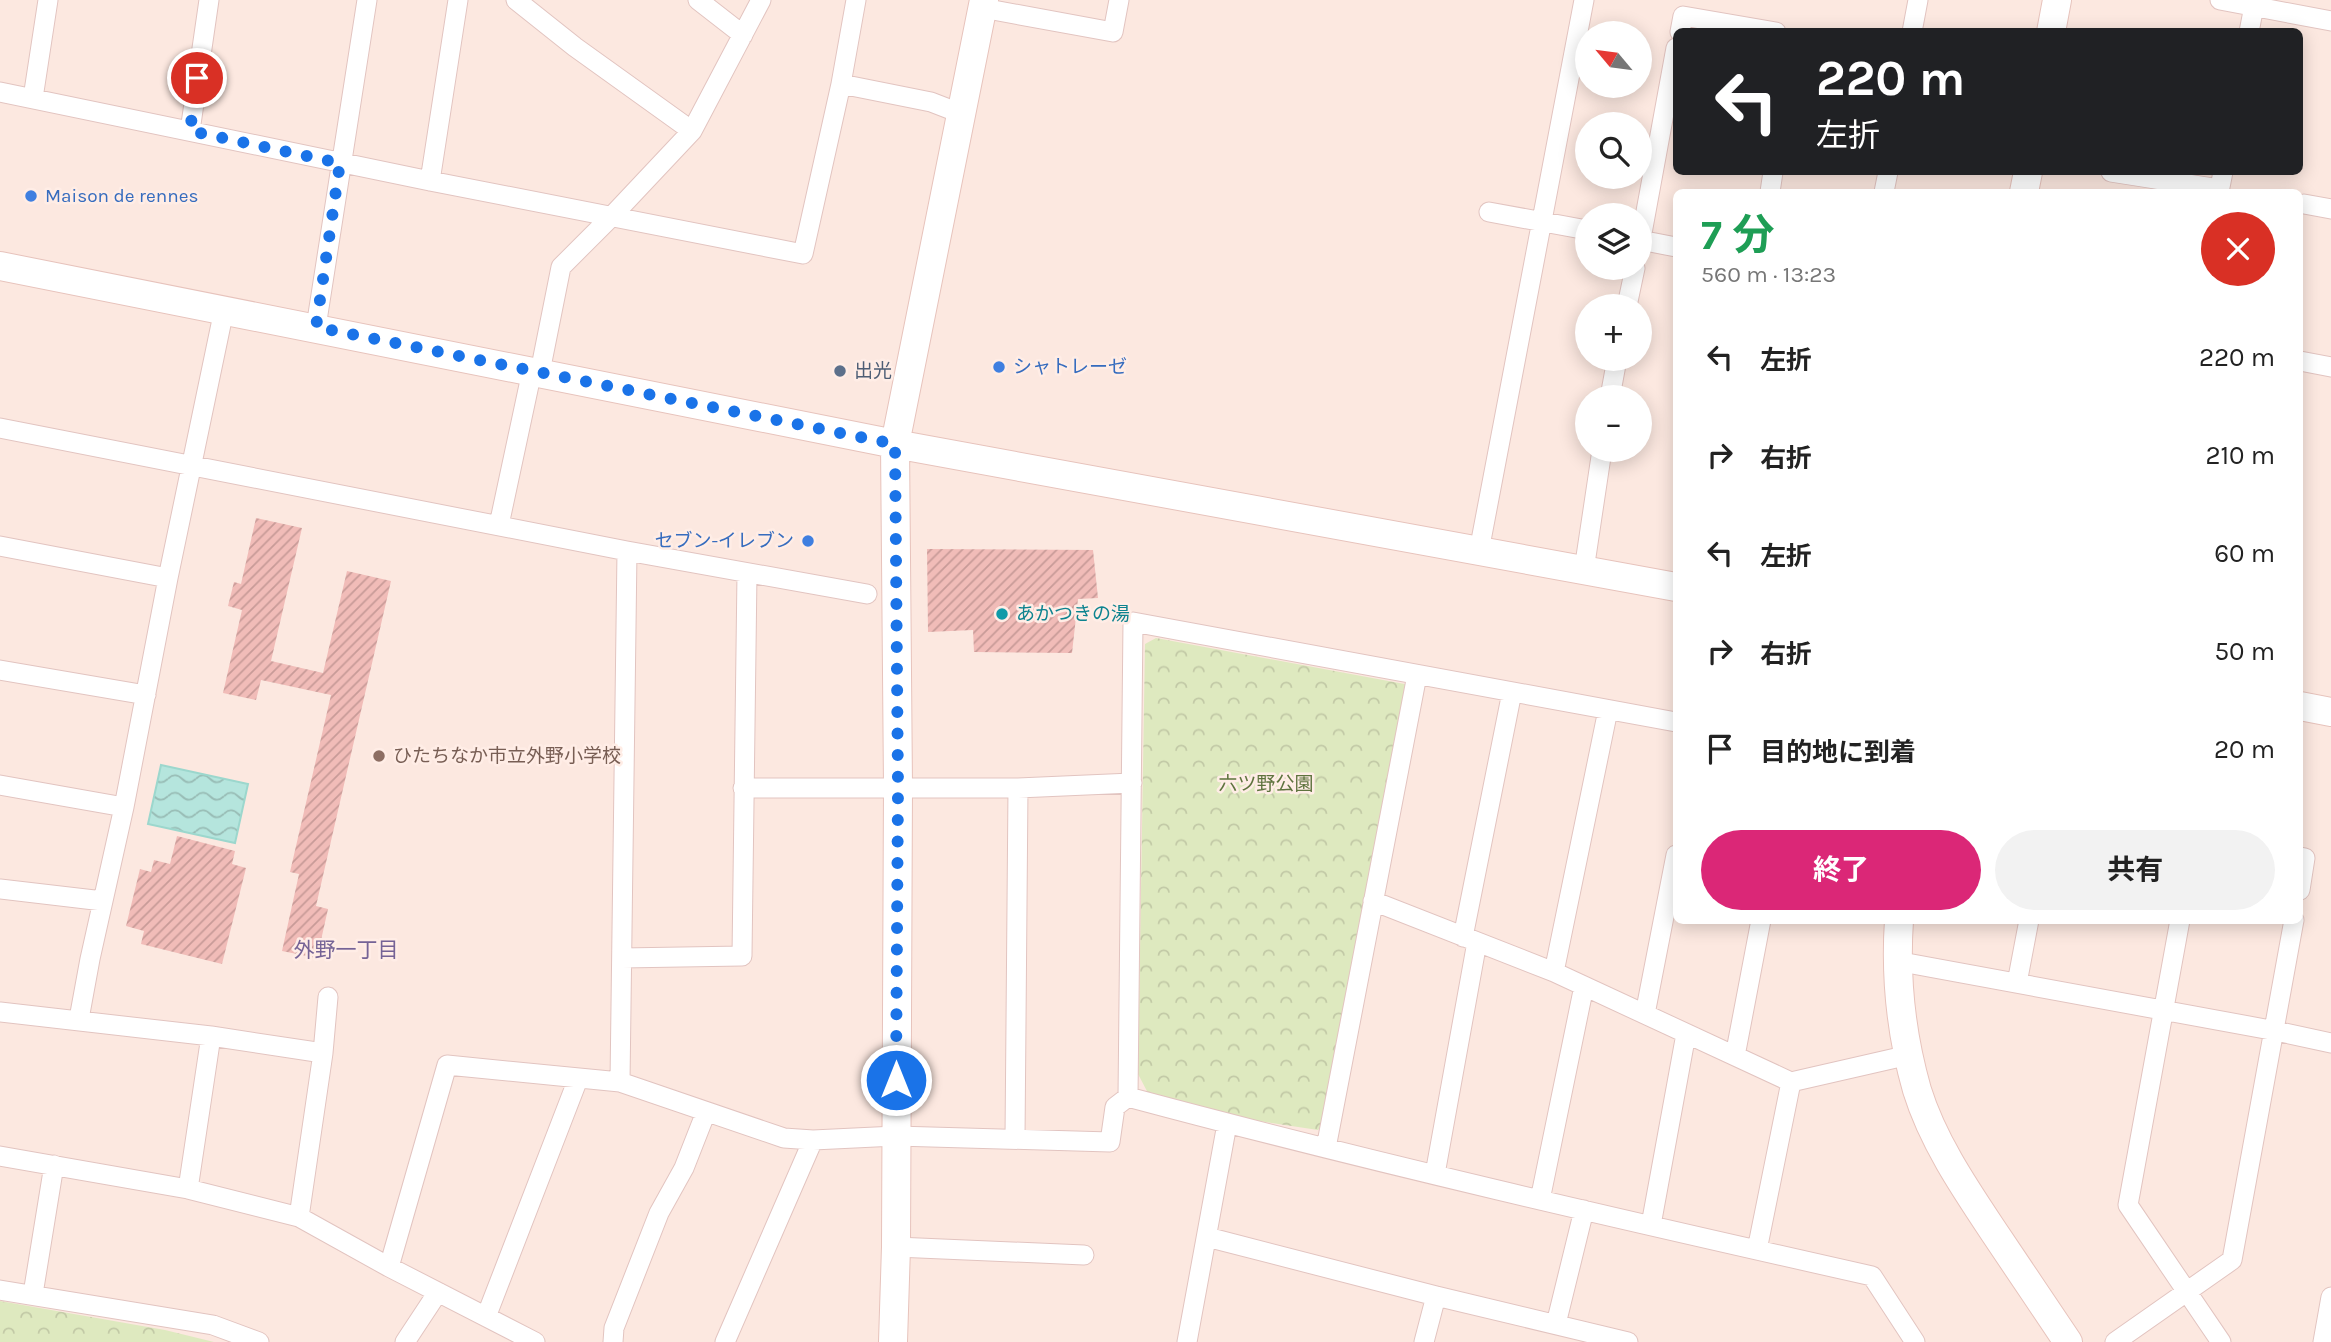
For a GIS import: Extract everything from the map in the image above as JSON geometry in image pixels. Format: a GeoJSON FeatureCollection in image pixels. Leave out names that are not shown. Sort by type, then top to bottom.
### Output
{"type":"FeatureCollection","features":[{"type":"Feature","properties":{"kind":"street"},"geometry":{"type":"LineString","coordinates":[[33,98],[48,0]]}},
{"type":"Feature","properties":{"kind":"street"},"geometry":{"type":"LineString","coordinates":[[190,131],[209,0]]}},
{"type":"Feature","properties":{"kind":"street"},"geometry":{"type":"LineString","coordinates":[[316,327],[367,0]]}},
{"type":"Feature","properties":{"kind":"street"},"geometry":{"type":"LineString","coordinates":[[430,181],[458,0]]}},
{"type":"Feature","properties":{"kind":"street"},"geometry":{"type":"LineString","coordinates":[[516,0],[575,47],[692,131]]}},
{"type":"Feature","properties":{"kind":"street"},"geometry":{"type":"LineString","coordinates":[[698,0],[743,35]]}},
{"type":"Feature","properties":{"kind":"street"},"geometry":{"type":"LineString","coordinates":[[499,525],[561,267],[692,131],[761,0]]}},
{"type":"Feature","properties":{"kind":"street"},"geometry":{"type":"LineString","coordinates":[[0,92],[340,163],[803,254],[841,84],[856,0]]}},
{"type":"Feature","properties":{"kind":"street"},"geometry":{"type":"LineString","coordinates":[[892,1342],[896,1247],[898,787],[895,444],[983,4],[1112,32],[1119,0]]}},
{"type":"Feature","properties":{"kind":"street"},"geometry":{"type":"LineString","coordinates":[[1479,551],[1584,0]]}},
{"type":"Feature","properties":{"kind":"street"},"geometry":{"type":"LineString","coordinates":[[1913,28],[1918,0]]}},
{"type":"Feature","properties":{"kind":"street"},"geometry":{"type":"LineString","coordinates":[[2052,28],[2057,0]]}},
{"type":"Feature","properties":{"kind":"street"},"geometry":{"type":"LineString","coordinates":[[2220,0],[2331,20]]}},
{"type":"Feature","properties":{"kind":"street"},"geometry":{"type":"LineString","coordinates":[[2250,28],[2254,6]]}},
{"type":"Feature","properties":{"kind":"street"},"geometry":{"type":"LineString","coordinates":[[1680,28],[1682,16],[1752,28]]}},
{"type":"Feature","properties":{"kind":"street"},"geometry":{"type":"LineString","coordinates":[[1647,203],[1673,64]]}},
{"type":"Feature","properties":{"kind":"street"},"geometry":{"type":"LineString","coordinates":[[841,84],[931,102],[962,114]]}},
{"type":"Feature","properties":{"kind":"street"},"geometry":{"type":"LineString","coordinates":[[2138,175],[2220,184]]}},
{"type":"Feature","properties":{"kind":"street"},"geometry":{"type":"LineString","coordinates":[[2304,204],[2331,209]]}},
{"type":"Feature","properties":{"kind":"street"},"geometry":{"type":"LineString","coordinates":[[1489,212],[1575,228]]}},
{"type":"Feature","properties":{"kind":"street"},"geometry":{"type":"LineString","coordinates":[[1652,243],[1673,246]]}},
{"type":"Feature","properties":{"kind":"street"},"geometry":{"type":"LineString","coordinates":[[0,266],[895,444],[1673,586]]}},
{"type":"Feature","properties":{"kind":"street"},"geometry":{"type":"LineString","coordinates":[[79,1019],[225,310]]}},
{"type":"Feature","properties":{"kind":"street"},"geometry":{"type":"LineString","coordinates":[[2303,362],[2331,367]]}},
{"type":"Feature","properties":{"kind":"street"},"geometry":{"type":"LineString","coordinates":[[0,428],[627,551],[867,594]]}},
{"type":"Feature","properties":{"kind":"street"},"geometry":{"type":"LineString","coordinates":[[1584,570],[1600,462]]}},
{"type":"Feature","properties":{"kind":"street"},"geometry":{"type":"LineString","coordinates":[[0,547],[168,578]]}},
{"type":"Feature","properties":{"kind":"street"},"geometry":{"type":"LineString","coordinates":[[620,1082],[627,551]]}},
{"type":"Feature","properties":{"kind":"street"},"geometry":{"type":"LineString","coordinates":[[622,958],[742,956],[747,573]]}},
{"type":"Feature","properties":{"kind":"street"},"geometry":{"type":"LineString","coordinates":[[1128,1097],[1133,622],[1673,721]]}},
{"type":"Feature","properties":{"kind":"street"},"geometry":{"type":"LineString","coordinates":[[0,670],[146,695]]}},
{"type":"Feature","properties":{"kind":"street"},"geometry":{"type":"LineString","coordinates":[[1326,1148],[1417,675]]}},
{"type":"Feature","properties":{"kind":"street"},"geometry":{"type":"LineString","coordinates":[[1435,1174],[1470,939],[1512,692]]}},
{"type":"Feature","properties":{"kind":"street"},"geometry":{"type":"LineString","coordinates":[[2303,707],[2331,712]]}},
{"type":"Feature","properties":{"kind":"street"},"geometry":{"type":"LineString","coordinates":[[1554,972],[1608,710]]}},
{"type":"Feature","properties":{"kind":"street"},"geometry":{"type":"LineString","coordinates":[[743,788],[1018,788],[1132,783]]}},
{"type":"Feature","properties":{"kind":"street"},"geometry":{"type":"LineString","coordinates":[[0,785],[124,807]]}},
{"type":"Feature","properties":{"kind":"street"},"geometry":{"type":"LineString","coordinates":[[1016,1139],[1018,788]]}},
{"type":"Feature","properties":{"kind":"street"},"geometry":{"type":"LineString","coordinates":[[1645,1014],[1673,870]]}},
{"type":"Feature","properties":{"kind":"street"},"geometry":{"type":"LineString","coordinates":[[0,888],[103,901]]}},
{"type":"Feature","properties":{"kind":"street"},"geometry":{"type":"LineString","coordinates":[[1373,901],[1554,972],[1791,1082],[1909,1055]]}},
{"type":"Feature","properties":{"kind":"street"},"geometry":{"type":"LineString","coordinates":[[1735,1056],[1760,924]]}},
{"type":"Feature","properties":{"kind":"street"},"geometry":{"type":"LineString","coordinates":[[1899,924],[1896,961],[1898,998],[1918,1092],[1939,1142],[1959,1177],[2068,1342]]}},
{"type":"Feature","properties":{"kind":"street"},"geometry":{"type":"LineString","coordinates":[[2017,983],[2028,924]]}},
{"type":"Feature","properties":{"kind":"street"},"geometry":{"type":"LineString","coordinates":[[2179,924],[2128,1205],[2221,1342]]}},
{"type":"Feature","properties":{"kind":"street"},"geometry":{"type":"LineString","coordinates":[[2115,1342],[2232,1260],[2276,1031],[2293,924]]}},
{"type":"Feature","properties":{"kind":"street"},"geometry":{"type":"LineString","coordinates":[[1896,961],[2331,1043]]}},
{"type":"Feature","properties":{"kind":"street"},"geometry":{"type":"LineString","coordinates":[[1540,1200],[1584,986]]}},
{"type":"Feature","properties":{"kind":"street"},"geometry":{"type":"LineString","coordinates":[[299,1217],[323,1053],[328,997]]}},
{"type":"Feature","properties":{"kind":"street"},"geometry":{"type":"LineString","coordinates":[[0,1012],[79,1019],[323,1053]]}},
{"type":"Feature","properties":{"kind":"street"},"geometry":{"type":"LineString","coordinates":[[1651,1225],[1686,1034]]}},
{"type":"Feature","properties":{"kind":"street"},"geometry":{"type":"LineString","coordinates":[[188,1189],[211,1036]]}},
{"type":"Feature","properties":{"kind":"street"},"geometry":{"type":"LineString","coordinates":[[389,1267],[447,1065],[620,1082],[784,1138],[813,1140],[896,1136],[1110,1142],[1115,1107],[1128,1097]]}},
{"type":"Feature","properties":{"kind":"street"},"geometry":{"type":"LineString","coordinates":[[486,1317],[578,1079]]}},
{"type":"Feature","properties":{"kind":"street"},"geometry":{"type":"LineString","coordinates":[[1757,1250],[1791,1082]]}},
{"type":"Feature","properties":{"kind":"street"},"geometry":{"type":"LineString","coordinates":[[1128,1097],[1227,1124],[1540,1200],[1872,1276],[1915,1342]]}},
{"type":"Feature","properties":{"kind":"street"},"geometry":{"type":"LineString","coordinates":[[613,1342],[614,1328],[659,1213],[684,1168],[706,1112]]}},
{"type":"Feature","properties":{"kind":"street"},"geometry":{"type":"LineString","coordinates":[[1187,1342],[1227,1124]]}},
{"type":"Feature","properties":{"kind":"street"},"geometry":{"type":"LineString","coordinates":[[725,1342],[813,1140]]}},
{"type":"Feature","properties":{"kind":"street"},"geometry":{"type":"LineString","coordinates":[[0,1156],[188,1189],[299,1217],[535,1342]]}},
{"type":"Feature","properties":{"kind":"street"},"geometry":{"type":"LineString","coordinates":[[33,1294],[54,1165]]}},
{"type":"Feature","properties":{"kind":"street"},"geometry":{"type":"LineString","coordinates":[[1556,1324],[1584,1210]]}},
{"type":"Feature","properties":{"kind":"street"},"geometry":{"type":"LineString","coordinates":[[1207,1237],[1628,1342]]}},
{"type":"Feature","properties":{"kind":"street"},"geometry":{"type":"LineString","coordinates":[[896,1247],[1084,1255]]}},
{"type":"Feature","properties":{"kind":"street"},"geometry":{"type":"LineString","coordinates":[[0,1290],[213,1325],[259,1342]]}},
{"type":"Feature","properties":{"kind":"street"},"geometry":{"type":"LineString","coordinates":[[405,1342],[438,1292]]}},
{"type":"Feature","properties":{"kind":"street"},"geometry":{"type":"LineString","coordinates":[[1424,1342],[1436,1296]]}},
{"type":"Feature","properties":{"kind":"street"},"geometry":{"type":"LineString","coordinates":[[2323,1342],[2331,1297]]}},
{"type":"Feature","properties":{"kind":"green space","name":"六ツ野公園"},"geometry":{"type":"Polygon","coordinates":[[[1156,638],[1410,685],[1329,1117],[1318,1130],[1233,1117],[1149,1095],[1138,1074],[1145,644],[1156,638]]]}},
{"type":"Feature","properties":{"kind":"green space"},"geometry":{"type":"Polygon","coordinates":[[[0,1301],[165,1330],[214,1342],[0,1342],[0,1301]]]}},
{"type":"Feature","properties":{"kind":"water"},"geometry":{"type":"Polygon","coordinates":[[[161,765],[248,784],[235,843],[148,824],[161,765]]]}},
{"type":"Feature","properties":{"kind":"building"},"geometry":{"type":"Polygon","coordinates":[[[256,518],[302,528],[271,661],[323,673],[347,571],[391,581],[316,906],[328,909],[317,958],[282,951],[299,874],[290,872],[331,695],[261,680],[256,700],[223,693],[242,610],[228,606],[234,582],[241,584],[256,518]]]}},
{"type":"Feature","properties":{"kind":"building","name":"あかつきの湯"},"geometry":{"type":"Polygon","coordinates":[[[927,549],[1093,550],[1098,598],[1078,599],[1072,653],[974,652],[973,630],[928,632],[927,549]]]}},
{"type":"Feature","properties":{"kind":"building"},"geometry":{"type":"Polygon","coordinates":[[[177,836],[235,851],[232,864],[246,868],[222,964],[141,944],[144,931],[126,926],[140,869],[151,872],[154,860],[170,864],[177,836]]]}},
{"type":"Feature","properties":{"kind":"place","name":"Maison de rennes"},"geometry":{"type":"Point","coordinates":[31,196]}},
{"type":"Feature","properties":{"kind":"place","name":"シャトレーゼ"},"geometry":{"type":"Point","coordinates":[999,367]}},
{"type":"Feature","properties":{"kind":"place","name":"出光"},"geometry":{"type":"Point","coordinates":[840,371]}},
{"type":"Feature","properties":{"kind":"place","name":"セブン-イレブン"},"geometry":{"type":"Point","coordinates":[808,541]}},
{"type":"Feature","properties":{"kind":"place","name":"あかつきの湯"},"geometry":{"type":"Point","coordinates":[1002,614]}},
{"type":"Feature","properties":{"kind":"place","name":"ひたちなか市立外野小学校"},"geometry":{"type":"Point","coordinates":[379,756]}},
{"type":"Feature","properties":{"kind":"district","name":"外野一丁目"},"geometry":{"type":"Point","coordinates":[346,950]}},
{"type":"Feature","properties":{"kind":"route"},"geometry":{"type":"LineString","coordinates":[[197,78],[190,131],[340,163],[316,327],[895,444],[898,787],[896,1080]]}}]}
